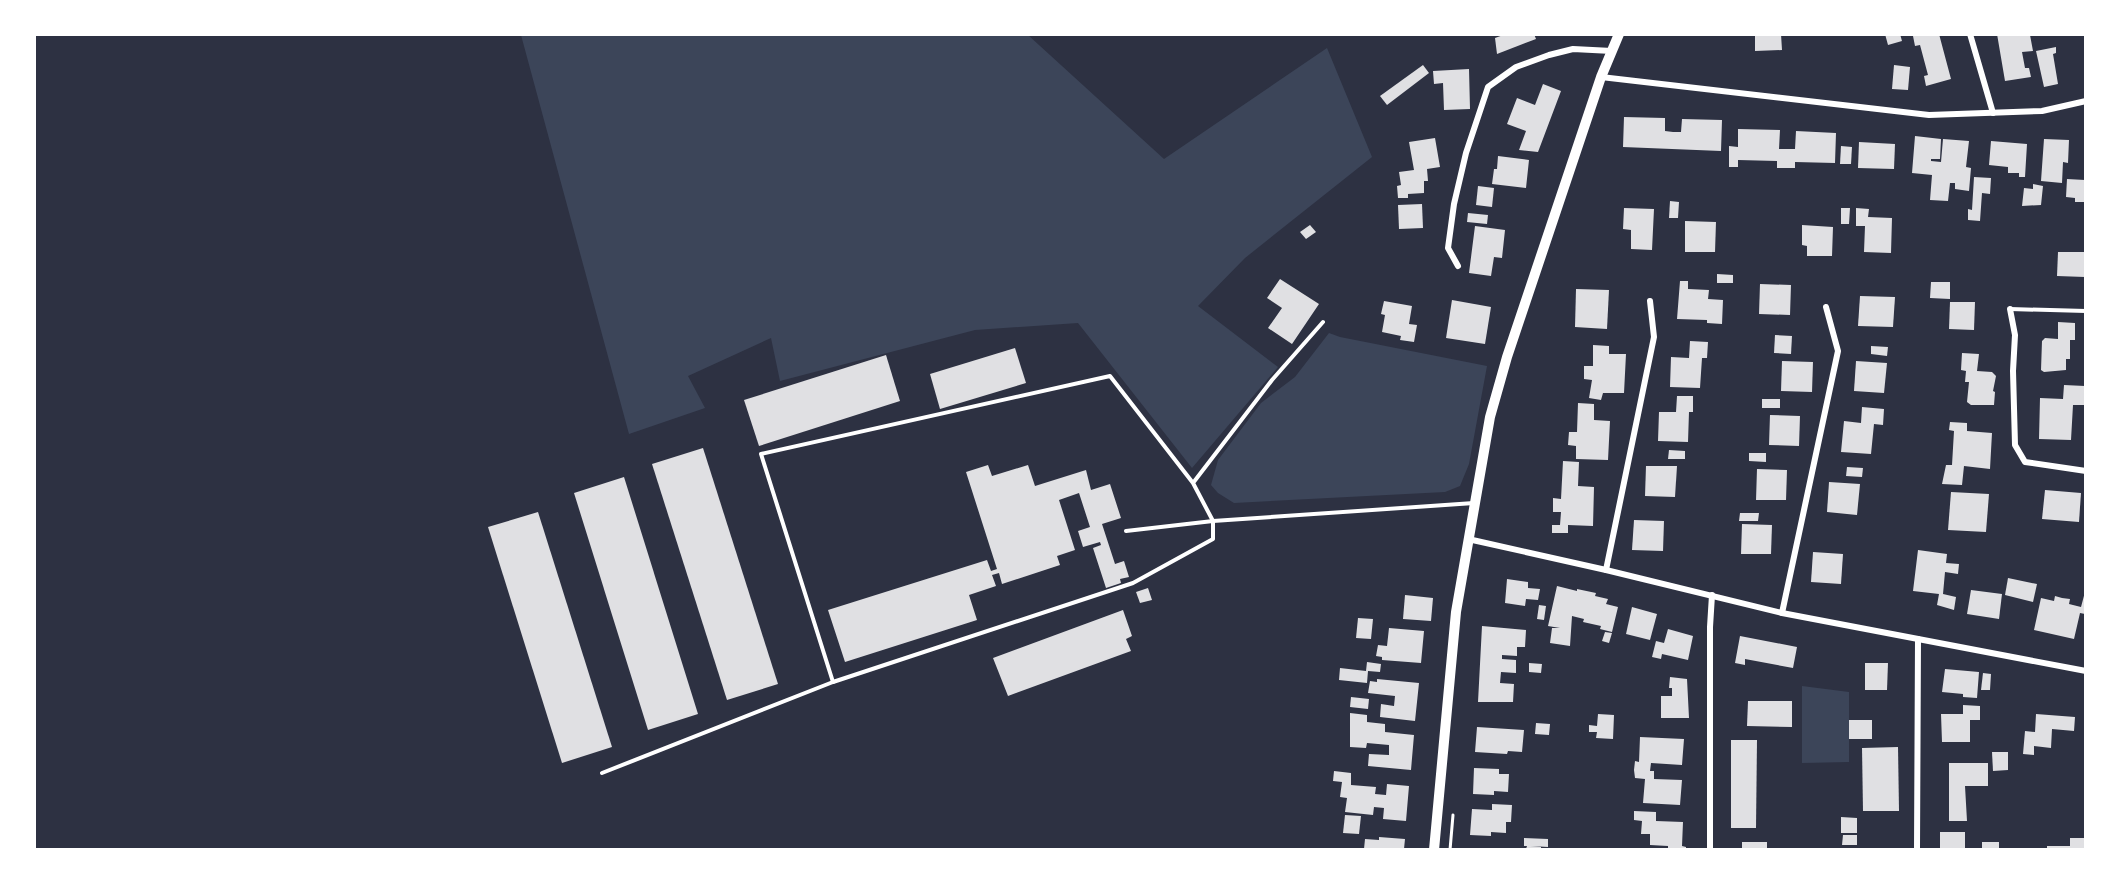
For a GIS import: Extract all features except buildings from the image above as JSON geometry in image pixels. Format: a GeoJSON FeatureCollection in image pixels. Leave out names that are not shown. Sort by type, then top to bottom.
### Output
{"type":"FeatureCollection","features":[{"type":"Feature","properties":{"kind":"main road"},"geometry":{"type":"LineString","coordinates":[[1434,849],[1454,624],[1490,417],[1507,357],[1601,77],[1619,34]]}},
{"type":"Feature","properties":{"kind":"street"},"geometry":{"type":"LineString","coordinates":[[1970,34],[1992,113]]}},
{"type":"Feature","properties":{"kind":"street"},"geometry":{"type":"LineString","coordinates":[[1458,266],[1448,248],[1454,204],[1466,153],[1488,87],[1516,67],[1549,55],[1573,49],[1612,51]]}},
{"type":"Feature","properties":{"kind":"street"},"geometry":{"type":"LineString","coordinates":[[1601,77],[1929,115],[2042,111],[2085,100]]}},
{"type":"Feature","properties":{"kind":"street"},"geometry":{"type":"LineString","coordinates":[[1606,570],[1654,338],[1650,301]]}},
{"type":"Feature","properties":{"kind":"street"},"geometry":{"type":"LineString","coordinates":[[1782,613],[1838,351],[1826,307]]}},
{"type":"Feature","properties":{"kind":"street"},"geometry":{"type":"LineString","coordinates":[[2010,309],[2015,335],[2013,371],[2015,446],[2025,462],[2085,471]]}},
{"type":"Feature","properties":{"kind":"street"},"geometry":{"type":"LineString","coordinates":[[1468,539],[1782,613],[2085,670]]}},
{"type":"Feature","properties":{"kind":"street"},"geometry":{"type":"LineString","coordinates":[[1710,849],[1712,596]]}},
{"type":"Feature","properties":{"kind":"street"},"geometry":{"type":"LineString","coordinates":[[1917,849],[1918,639]]}},
{"type":"Feature","properties":{"kind":"lane"},"geometry":{"type":"LineString","coordinates":[[2010,309],[2085,310]]}},
{"type":"Feature","properties":{"kind":"lane"},"geometry":{"type":"LineString","coordinates":[[1193,483],[1272,380],[1323,322]]}},
{"type":"Feature","properties":{"kind":"lane"},"geometry":{"type":"LineString","coordinates":[[602,773],[834,682],[1133,583],[1213,539],[1213,521],[1193,483],[1110,376],[761,454],[834,682]]}},
{"type":"Feature","properties":{"kind":"lane"},"geometry":{"type":"LineString","coordinates":[[1126,531],[1213,521],[1474,503]]}},
{"type":"Feature","properties":{"kind":"path"},"geometry":{"type":"LineString","coordinates":[[1450,849],[1453,807]]}},
{"type":"Feature","properties":{"kind":"shaded area"},"geometry":{"type":"Polygon","coordinates":[[[521,35],[1028,35],[1164,159],[1327,48],[1372,157],[1245,258],[1198,306],[1278,367],[1192,468],[1078,323],[975,330],[780,381],[771,338],[688,376],[705,408],[629,434],[521,35]]]}},
{"type":"Feature","properties":{"kind":"shaded area"},"geometry":{"type":"Polygon","coordinates":[[[1329,333],[1487,366],[1469,464],[1460,486],[1445,492],[1234,503],[1218,493],[1211,485],[1218,460],[1261,403],[1295,377],[1329,333]]]}},
{"type":"Feature","properties":{"kind":"shaded area"},"geometry":{"type":"Polygon","coordinates":[[[1802,686],[1849,692],[1849,762],[1802,763],[1802,686]]]}}]}
